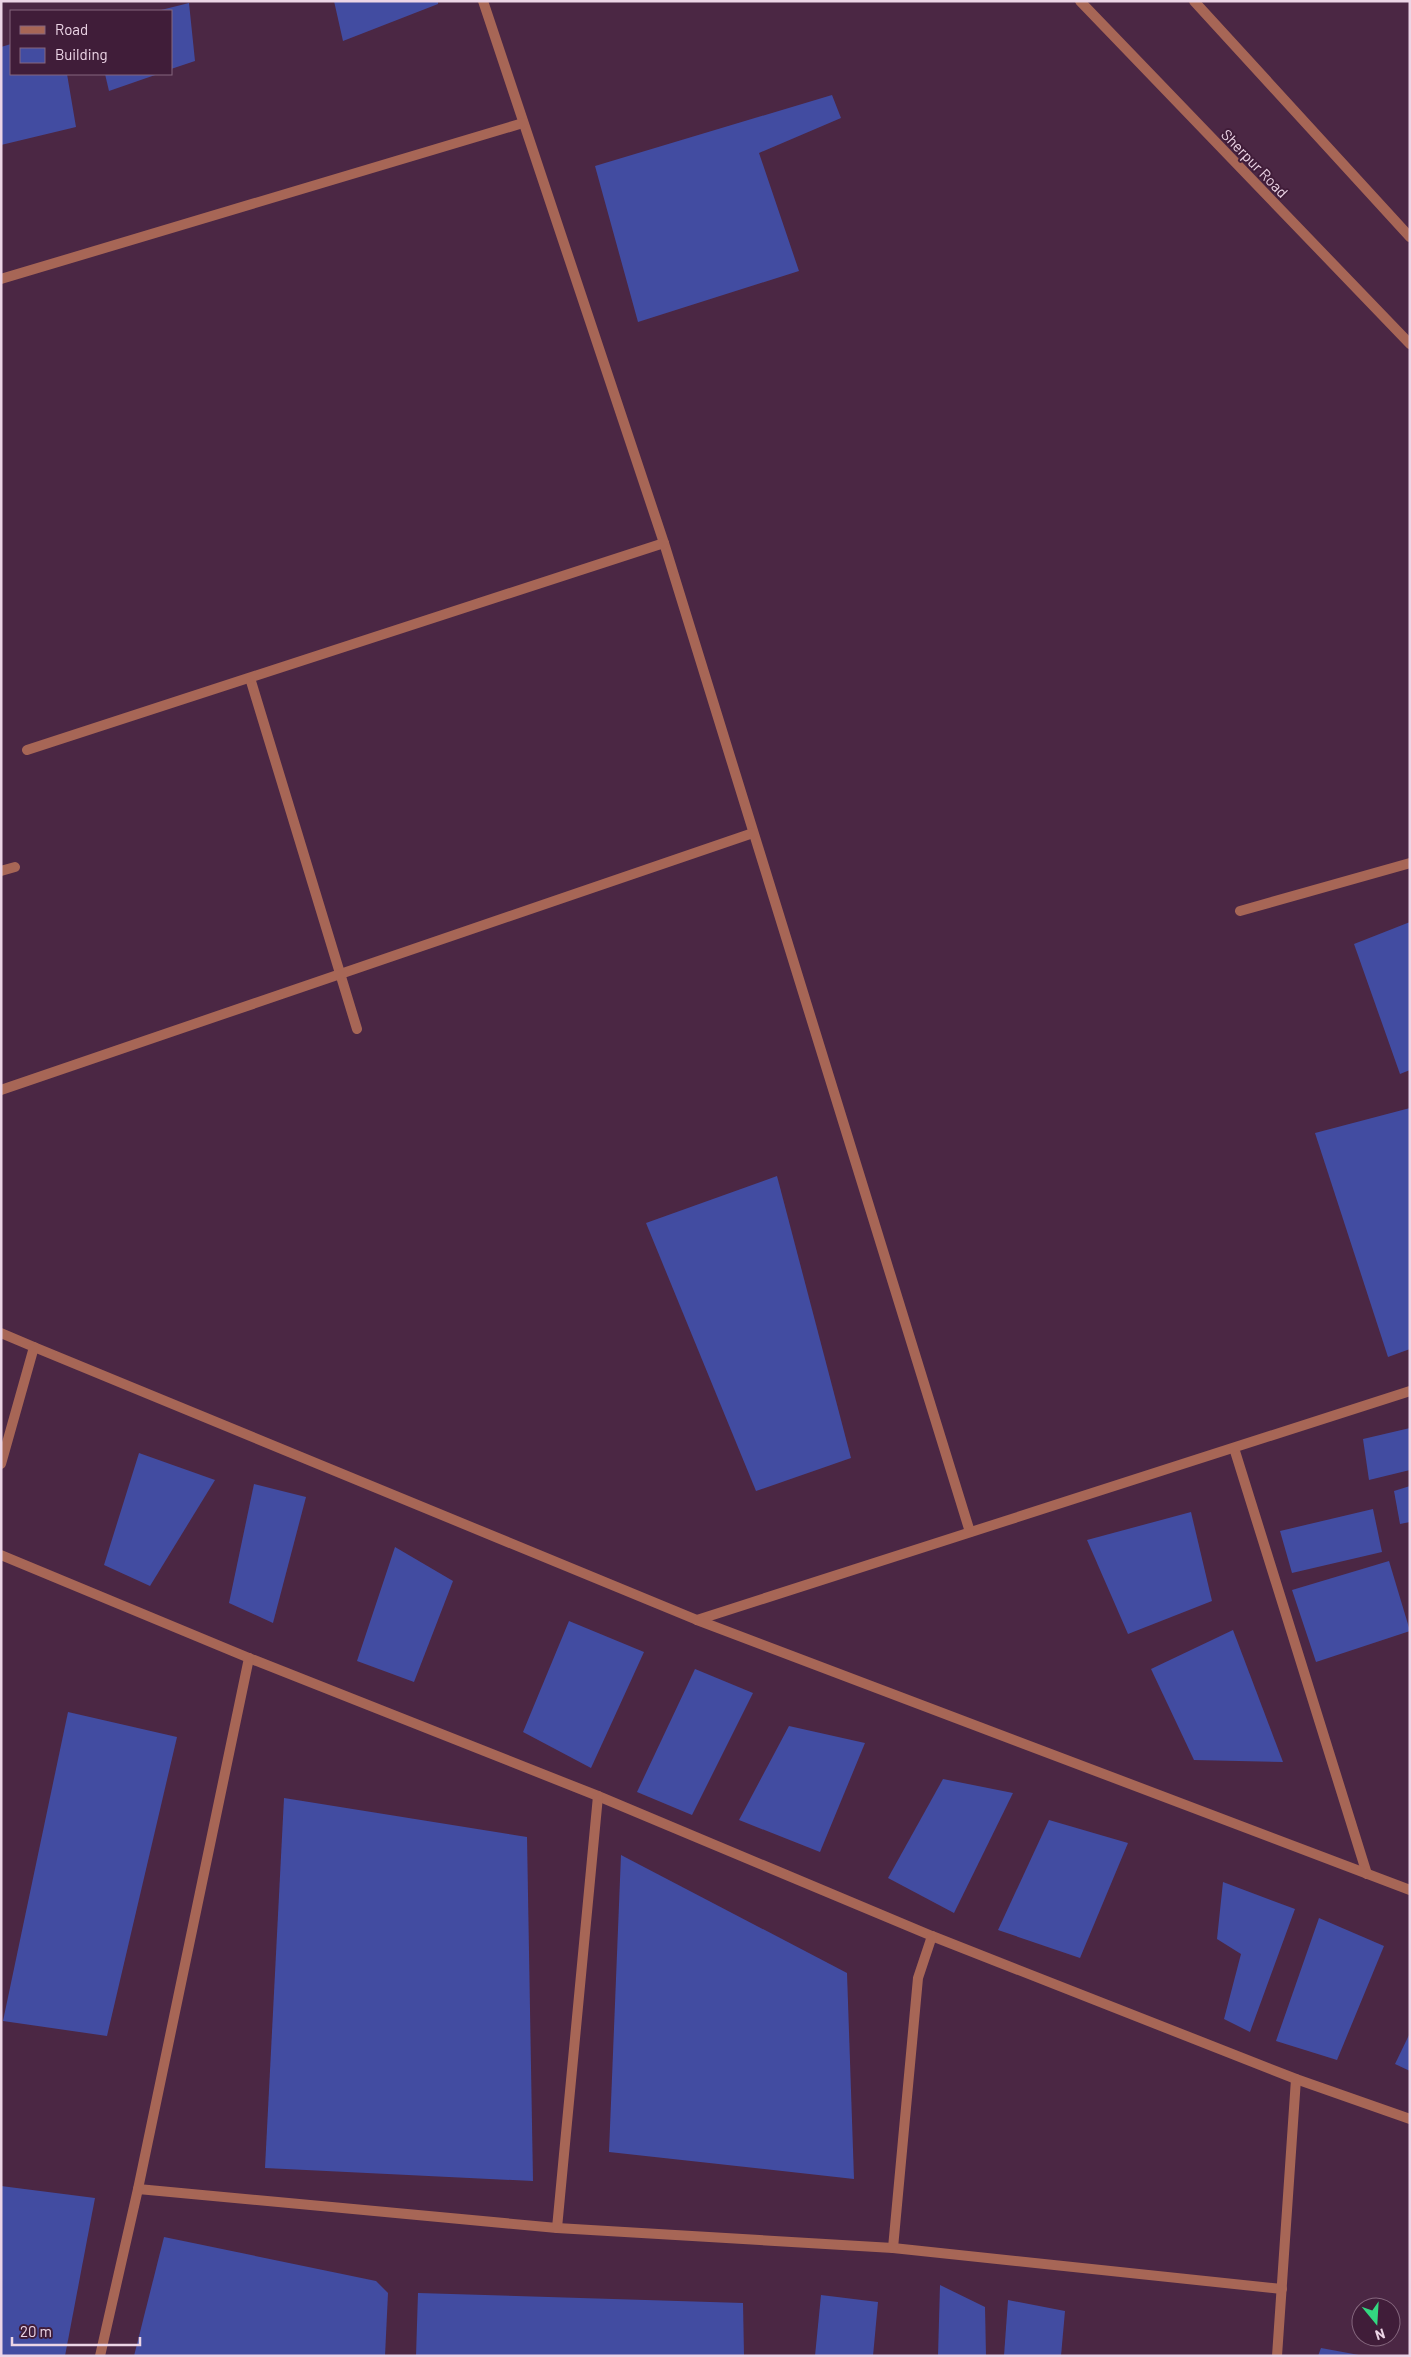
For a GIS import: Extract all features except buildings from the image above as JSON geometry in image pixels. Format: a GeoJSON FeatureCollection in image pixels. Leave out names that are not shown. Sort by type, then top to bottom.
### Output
{"type":"FeatureCollection","features":[{"type":"Feature","properties":{"kind":"street"},"geometry":{"type":"LineString","coordinates":[[482,1],[664,543],[970,1532]]}},
{"type":"Feature","properties":{"kind":"street","name":"Sherpur Road"},"geometry":{"type":"LineString","coordinates":[[1080,1],[1410,344]]}},
{"type":"Feature","properties":{"kind":"street"},"geometry":{"type":"LineString","coordinates":[[1194,1],[1410,238]]}},
{"type":"Feature","properties":{"kind":"street"},"geometry":{"type":"LineString","coordinates":[[1,279],[523,123]]}},
{"type":"Feature","properties":{"kind":"street"},"geometry":{"type":"LineString","coordinates":[[27,750],[664,543]]}},
{"type":"Feature","properties":{"kind":"street"},"geometry":{"type":"LineString","coordinates":[[250,678],[358,1029]]}},
{"type":"Feature","properties":{"kind":"street"},"geometry":{"type":"LineString","coordinates":[[1,1090],[754,833]]}},
{"type":"Feature","properties":{"kind":"street"},"geometry":{"type":"LineString","coordinates":[[1240,911],[1410,863]]}},
{"type":"Feature","properties":{"kind":"street"},"geometry":{"type":"LineString","coordinates":[[1,871],[14,867]]}},
{"type":"Feature","properties":{"kind":"street"},"geometry":{"type":"LineString","coordinates":[[1,1333],[697,1620],[1410,1890]]}},
{"type":"Feature","properties":{"kind":"street"},"geometry":{"type":"LineString","coordinates":[[1,1464],[34,1347]]}},
{"type":"Feature","properties":{"kind":"street"},"geometry":{"type":"LineString","coordinates":[[697,1620],[1410,1391]]}},
{"type":"Feature","properties":{"kind":"street"},"geometry":{"type":"LineString","coordinates":[[1234,1448],[1367,1874]]}},
{"type":"Feature","properties":{"kind":"street"},"geometry":{"type":"LineString","coordinates":[[1,1555],[249,1658],[598,1796],[932,1936],[1296,2079],[1410,2119]]}},
{"type":"Feature","properties":{"kind":"street"},"geometry":{"type":"LineString","coordinates":[[100,2356],[138,2189],[249,1658]]}},
{"type":"Feature","properties":{"kind":"street"},"geometry":{"type":"LineString","coordinates":[[557,2228],[598,1796]]}},
{"type":"Feature","properties":{"kind":"street"},"geometry":{"type":"LineString","coordinates":[[893,2248],[918,1978],[932,1936]]}},
{"type":"Feature","properties":{"kind":"street"},"geometry":{"type":"LineString","coordinates":[[1277,2356],[1296,2079]]}},
{"type":"Feature","properties":{"kind":"street"},"geometry":{"type":"LineString","coordinates":[[138,2189],[557,2228],[893,2248],[1282,2289]]}}]}
